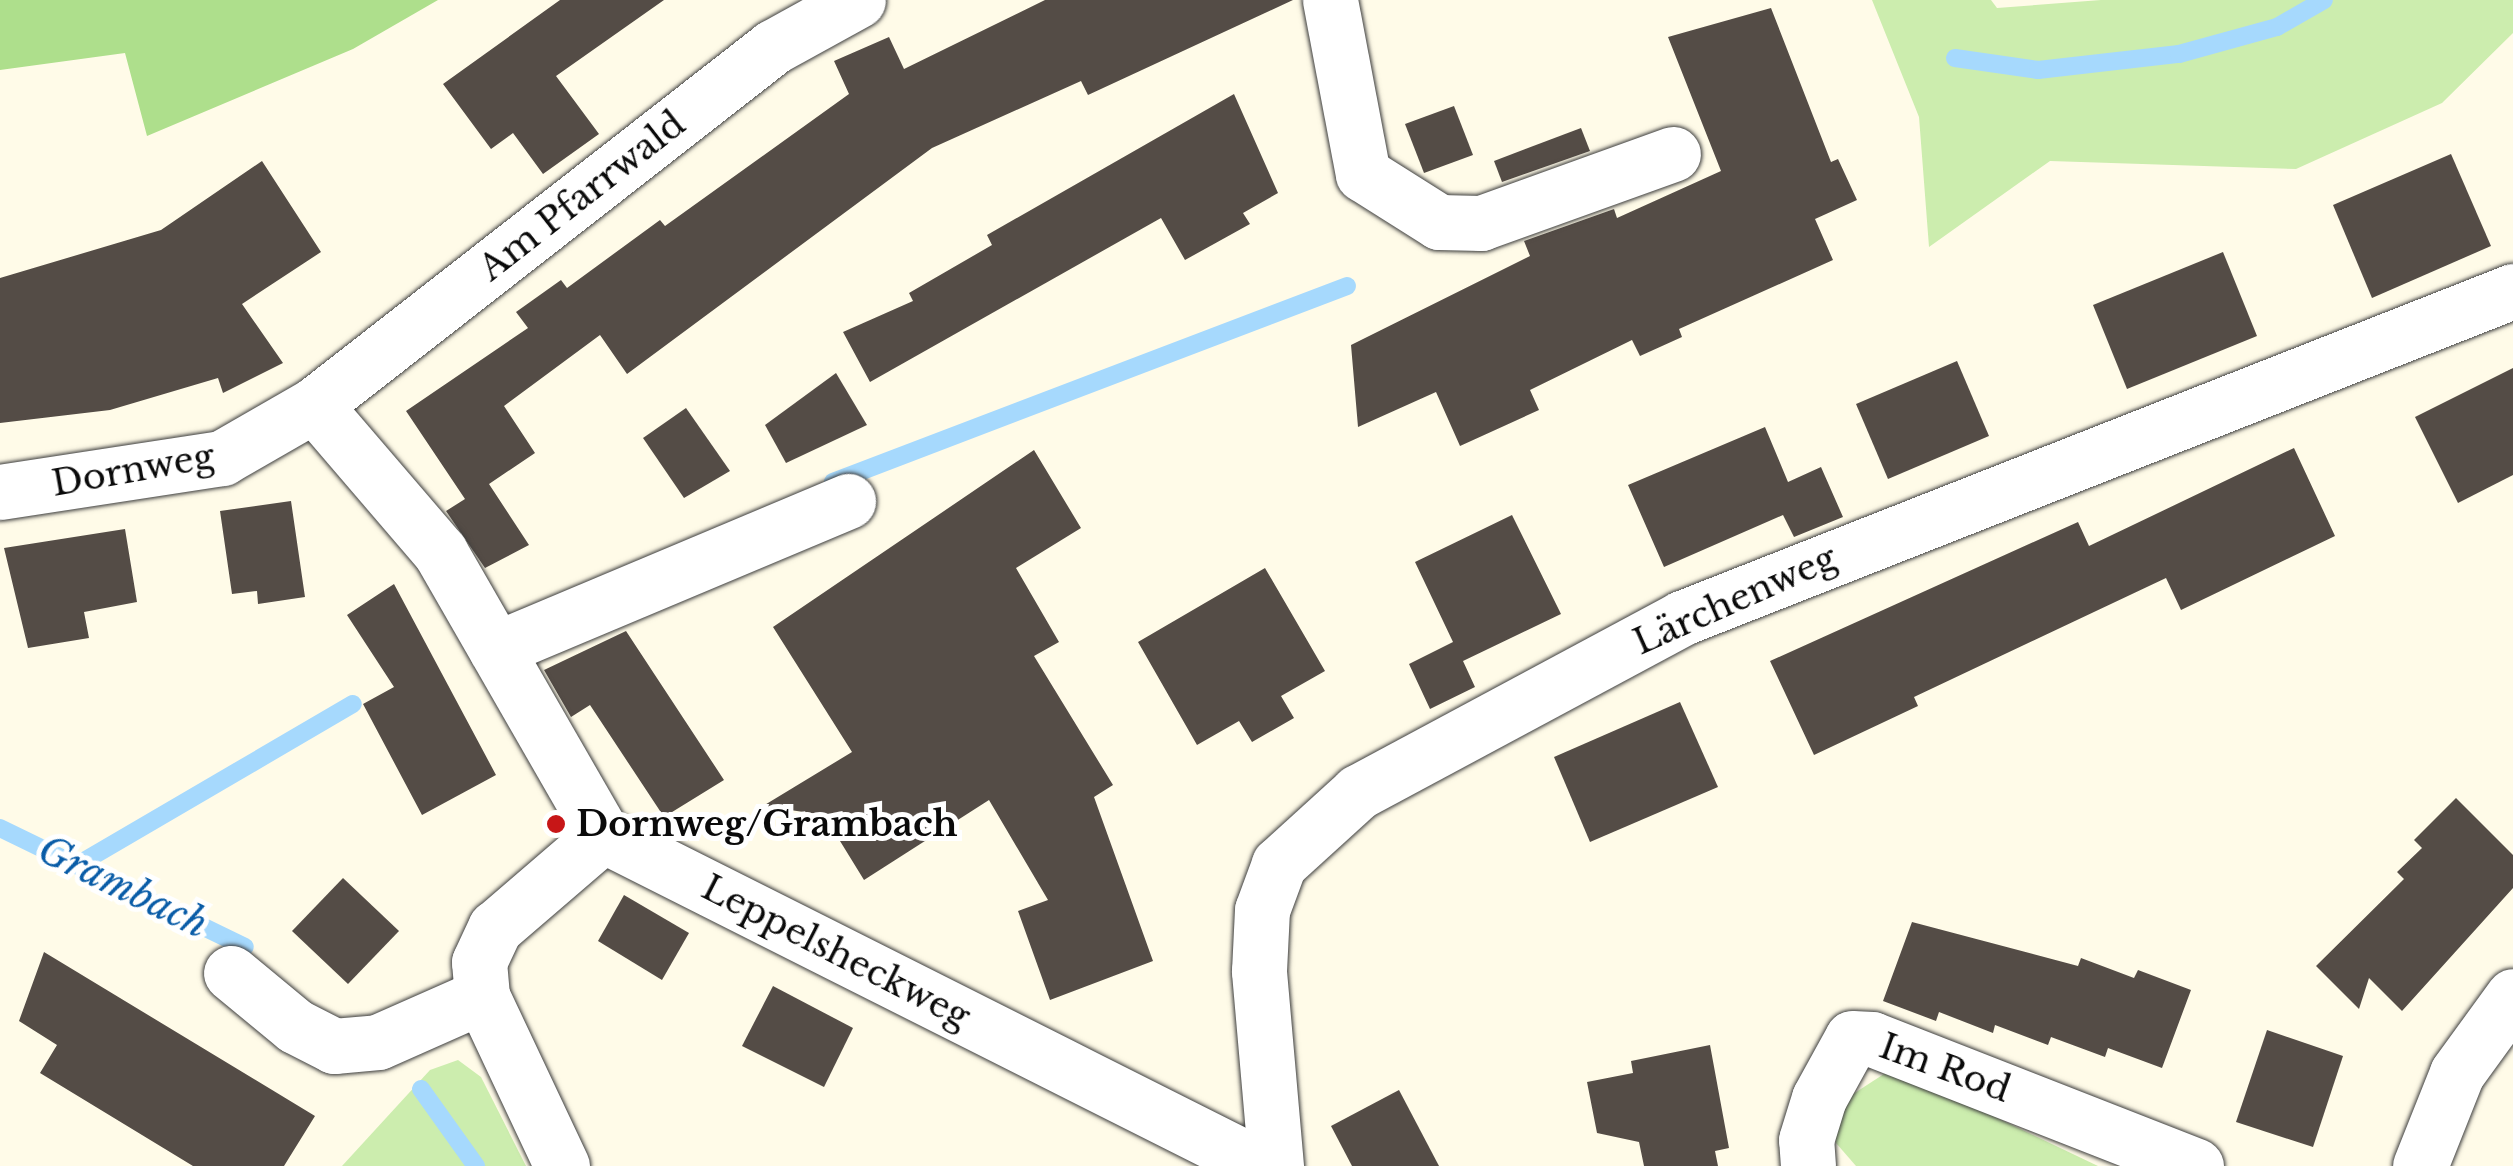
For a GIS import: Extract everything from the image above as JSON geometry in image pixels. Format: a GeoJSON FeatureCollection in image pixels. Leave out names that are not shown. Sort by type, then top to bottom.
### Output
{"type":"FeatureCollection","features":[{"type":"Feature","properties":{"kind":"street","name":"Am Pfarrwald"},"geometry":{"type":"LineString","coordinates":[[314,405],[773,48],[858,0]]}},
{"type":"Feature","properties":{"kind":"street"},"geometry":{"type":"LineString","coordinates":[[1330,0],[1363,174],[1439,222],[1481,223],[1673,154]]}},
{"type":"Feature","properties":{"kind":"street","name":"Lärchenweg"},"geometry":{"type":"LineString","coordinates":[[1276,1166],[1259,971],[1262,910],[1278,864],[1358,792],[1682,618],[2513,292]]}},
{"type":"Feature","properties":{"kind":"street","name":"Dornweg"},"geometry":{"type":"LineString","coordinates":[[0,492],[222,458],[314,405]]}},
{"type":"Feature","properties":{"kind":"street"},"geometry":{"type":"LineString","coordinates":[[314,405],[440,552],[603,835],[495,928],[478,962],[482,996],[562,1166]]}},
{"type":"Feature","properties":{"kind":"street"},"geometry":{"type":"LineString","coordinates":[[496,650],[848,501]]}},
{"type":"Feature","properties":{"kind":"street","name":"Leppelsheckweg"},"geometry":{"type":"LineString","coordinates":[[603,835],[1261,1166]]}},
{"type":"Feature","properties":{"kind":"street"},"geometry":{"type":"LineString","coordinates":[[231,974],[295,1026],[334,1046],[378,1042],[482,996]]}},
{"type":"Feature","properties":{"kind":"street"},"geometry":{"type":"LineString","coordinates":[[2420,1166],[2457,1073],[2513,996]]}},
{"type":"Feature","properties":{"kind":"street","name":"Im Rod"},"geometry":{"type":"LineString","coordinates":[[1808,1166],[1806,1140],[1819,1098],[1852,1038],[2175,1161]]}},
{"type":"Feature","properties":{"kind":"green space"},"geometry":{"type":"Polygon","coordinates":[[[0,0],[438,0],[353,49],[147,136],[125,53],[0,70],[0,0]]]}},
{"type":"Feature","properties":{"kind":"green space"},"geometry":{"type":"Polygon","coordinates":[[[1872,0],[1991,0],[1997,8],[2101,0],[2513,0],[2513,33],[2442,103],[2296,169],[2050,161],[1929,247],[1919,117],[1872,0]]]}},
{"type":"Feature","properties":{"kind":"green space"},"geometry":{"type":"Polygon","coordinates":[[[458,1060],[481,1077],[526,1166],[342,1166],[430,1070],[458,1060]]]}},
{"type":"Feature","properties":{"kind":"green space"},"geometry":{"type":"Polygon","coordinates":[[[1887,1072],[1907,1075],[2098,1166],[1856,1166],[1836,1143],[1836,1122],[1847,1098],[1887,1072]]]}},
{"type":"Feature","properties":{"kind":"building"},"geometry":{"type":"Polygon","coordinates":[[[560,0],[664,0],[556,76],[599,134],[543,174],[513,133],[491,149],[443,84],[560,0]]]}},
{"type":"Feature","properties":{"kind":"building"},"geometry":{"type":"Polygon","coordinates":[[[1045,0],[1293,0],[1088,95],[1081,81],[932,148],[627,374],[600,335],[504,406],[535,453],[489,484],[529,545],[485,568],[446,511],[465,499],[406,411],[528,328],[516,312],[561,280],[567,288],[660,220],[665,226],[849,94],[834,61],[889,37],[904,69],[1045,0]]]}},
{"type":"Feature","properties":{"kind":"building"},"geometry":{"type":"Polygon","coordinates":[[[1771,8],[1831,162],[1838,159],[1857,200],[1815,219],[1833,260],[1679,329],[1682,337],[1640,356],[1632,340],[1530,390],[1539,410],[1460,446],[1436,392],[1358,427],[1351,345],[1530,256],[1524,241],[1614,209],[1617,218],[1721,171],[1668,37],[1771,8]]]}},
{"type":"Feature","properties":{"kind":"building"},"geometry":{"type":"Polygon","coordinates":[[[1234,94],[1278,193],[1243,213],[1250,224],[1185,260],[1161,218],[870,382],[843,332],[913,301],[909,293],[992,245],[987,235],[1234,94]]]}},
{"type":"Feature","properties":{"kind":"building"},"geometry":{"type":"Polygon","coordinates":[[[1454,106],[1473,155],[1424,173],[1405,124],[1454,106]]]}},
{"type":"Feature","properties":{"kind":"building"},"geometry":{"type":"Polygon","coordinates":[[[1581,128],[1590,151],[1502,182],[1494,161],[1581,128]]]}},
{"type":"Feature","properties":{"kind":"building"},"geometry":{"type":"Polygon","coordinates":[[[2451,154],[2491,246],[2372,298],[2333,205],[2451,154]]]}},
{"type":"Feature","properties":{"kind":"building"},"geometry":{"type":"Polygon","coordinates":[[[262,161],[321,252],[242,304],[283,363],[223,393],[218,378],[110,410],[0,423],[0,278],[161,230],[262,161]]]}},
{"type":"Feature","properties":{"kind":"building"},"geometry":{"type":"Polygon","coordinates":[[[2223,252],[2257,336],[2127,389],[2093,305],[2223,252]]]}},
{"type":"Feature","properties":{"kind":"building"},"geometry":{"type":"Polygon","coordinates":[[[1957,361],[1989,436],[1888,479],[1856,404],[1957,361]]]}},
{"type":"Feature","properties":{"kind":"building"},"geometry":{"type":"Polygon","coordinates":[[[2513,368],[2513,475],[2458,503],[2415,417],[2513,368]]]}},
{"type":"Feature","properties":{"kind":"building"},"geometry":{"type":"Polygon","coordinates":[[[836,373],[867,425],[786,463],[765,425],[836,373]]]}},
{"type":"Feature","properties":{"kind":"building"},"geometry":{"type":"Polygon","coordinates":[[[686,408],[730,471],[684,498],[643,438],[686,408]]]}},
{"type":"Feature","properties":{"kind":"building"},"geometry":{"type":"Polygon","coordinates":[[[1765,427],[1788,482],[1821,467],[1843,517],[1794,537],[1783,515],[1664,567],[1628,485],[1765,427]]]}},
{"type":"Feature","properties":{"kind":"building"},"geometry":{"type":"Polygon","coordinates":[[[2294,448],[2335,536],[2181,610],[2166,578],[1914,697],[1918,706],[1814,755],[1770,661],[2078,522],[2089,546],[2294,448]]]}},
{"type":"Feature","properties":{"kind":"building"},"geometry":{"type":"Polygon","coordinates":[[[1034,450],[1081,528],[1016,568],[1059,642],[1034,656],[1113,785],[1094,797],[1153,961],[1050,1000],[1018,911],[1048,900],[989,800],[864,880],[824,815],[763,806],[852,752],[773,627],[1034,450]]]}},
{"type":"Feature","properties":{"kind":"building"},"geometry":{"type":"Polygon","coordinates":[[[291,501],[305,597],[258,604],[257,591],[232,594],[220,511],[291,501]]]}},
{"type":"Feature","properties":{"kind":"building"},"geometry":{"type":"Polygon","coordinates":[[[1512,515],[1561,614],[1463,661],[1475,687],[1430,709],[1409,664],[1453,642],[1415,562],[1512,515]]]}},
{"type":"Feature","properties":{"kind":"building"},"geometry":{"type":"Polygon","coordinates":[[[125,529],[137,602],[84,612],[89,638],[28,648],[4,548],[125,529]]]}},
{"type":"Feature","properties":{"kind":"building"},"geometry":{"type":"Polygon","coordinates":[[[1265,568],[1325,671],[1281,696],[1294,718],[1252,742],[1239,721],[1197,745],[1138,642],[1265,568]]]}},
{"type":"Feature","properties":{"kind":"building"},"geometry":{"type":"Polygon","coordinates":[[[394,584],[496,775],[422,815],[363,704],[394,687],[347,615],[394,584]]]}},
{"type":"Feature","properties":{"kind":"building"},"geometry":{"type":"Polygon","coordinates":[[[626,631],[724,780],[664,817],[590,705],[571,717],[544,670],[626,631]]]}},
{"type":"Feature","properties":{"kind":"building"},"geometry":{"type":"Polygon","coordinates":[[[1680,702],[1718,787],[1590,842],[1554,757],[1680,702]]]}},
{"type":"Feature","properties":{"kind":"building"},"geometry":{"type":"Polygon","coordinates":[[[2456,798],[2513,855],[2513,888],[2402,1011],[2369,978],[2359,1009],[2316,966],[2404,879],[2397,872],[2422,848],[2414,840],[2456,798]]]}},
{"type":"Feature","properties":{"kind":"building"},"geometry":{"type":"Polygon","coordinates":[[[343,878],[399,931],[348,984],[292,931],[343,878]]]}},
{"type":"Feature","properties":{"kind":"building"},"geometry":{"type":"Polygon","coordinates":[[[624,895],[689,933],[662,980],[598,941],[624,895]]]}},
{"type":"Feature","properties":{"kind":"building"},"geometry":{"type":"Polygon","coordinates":[[[1912,922],[2078,966],[2081,958],[2134,978],[2138,970],[2191,990],[2162,1068],[2108,1048],[2105,1057],[2051,1037],[2048,1045],[1995,1025],[1993,1033],[1939,1012],[1936,1021],[1883,1001],[1912,922]]]}},
{"type":"Feature","properties":{"kind":"building"},"geometry":{"type":"Polygon","coordinates":[[[44,952],[315,1116],[284,1166],[193,1166],[40,1073],[57,1045],[19,1021],[44,952]]]}},
{"type":"Feature","properties":{"kind":"building"},"geometry":{"type":"Polygon","coordinates":[[[773,986],[853,1028],[824,1087],[742,1046],[773,986]]]}},
{"type":"Feature","properties":{"kind":"building"},"geometry":{"type":"Polygon","coordinates":[[[2267,1030],[2343,1056],[2313,1147],[2236,1122],[2267,1030]]]}},
{"type":"Feature","properties":{"kind":"building"},"geometry":{"type":"Polygon","coordinates":[[[1710,1045],[1729,1148],[1715,1151],[1718,1166],[1644,1166],[1639,1142],[1597,1133],[1587,1082],[1633,1073],[1631,1061],[1710,1045]]]}},
{"type":"Feature","properties":{"kind":"building"},"geometry":{"type":"Polygon","coordinates":[[[1399,1090],[1439,1166],[1352,1166],[1331,1126],[1399,1090]]]}},
{"type":"Feature","properties":{"kind":"waterway"},"geometry":{"type":"LineString","coordinates":[[1955,58],[2038,70],[2179,54],[2277,27],[2324,0]]}},
{"type":"Feature","properties":{"kind":"waterway"},"geometry":{"type":"LineString","coordinates":[[833,482],[1347,286]]}},
{"type":"Feature","properties":{"kind":"waterway"},"geometry":{"type":"LineString","coordinates":[[79,864],[353,704]]}},
{"type":"Feature","properties":{"kind":"waterway","name":"Grambach"},"geometry":{"type":"LineString","coordinates":[[0,828],[245,947]]}},
{"type":"Feature","properties":{"kind":"waterway","name":"Grambach"},"geometry":{"type":"LineString","coordinates":[[421,1089],[476,1166]]}},
{"type":"Feature","properties":{"kind":"place","name":"Dornweg/Grambach"},"geometry":{"type":"Point","coordinates":[556,824]}}]}
